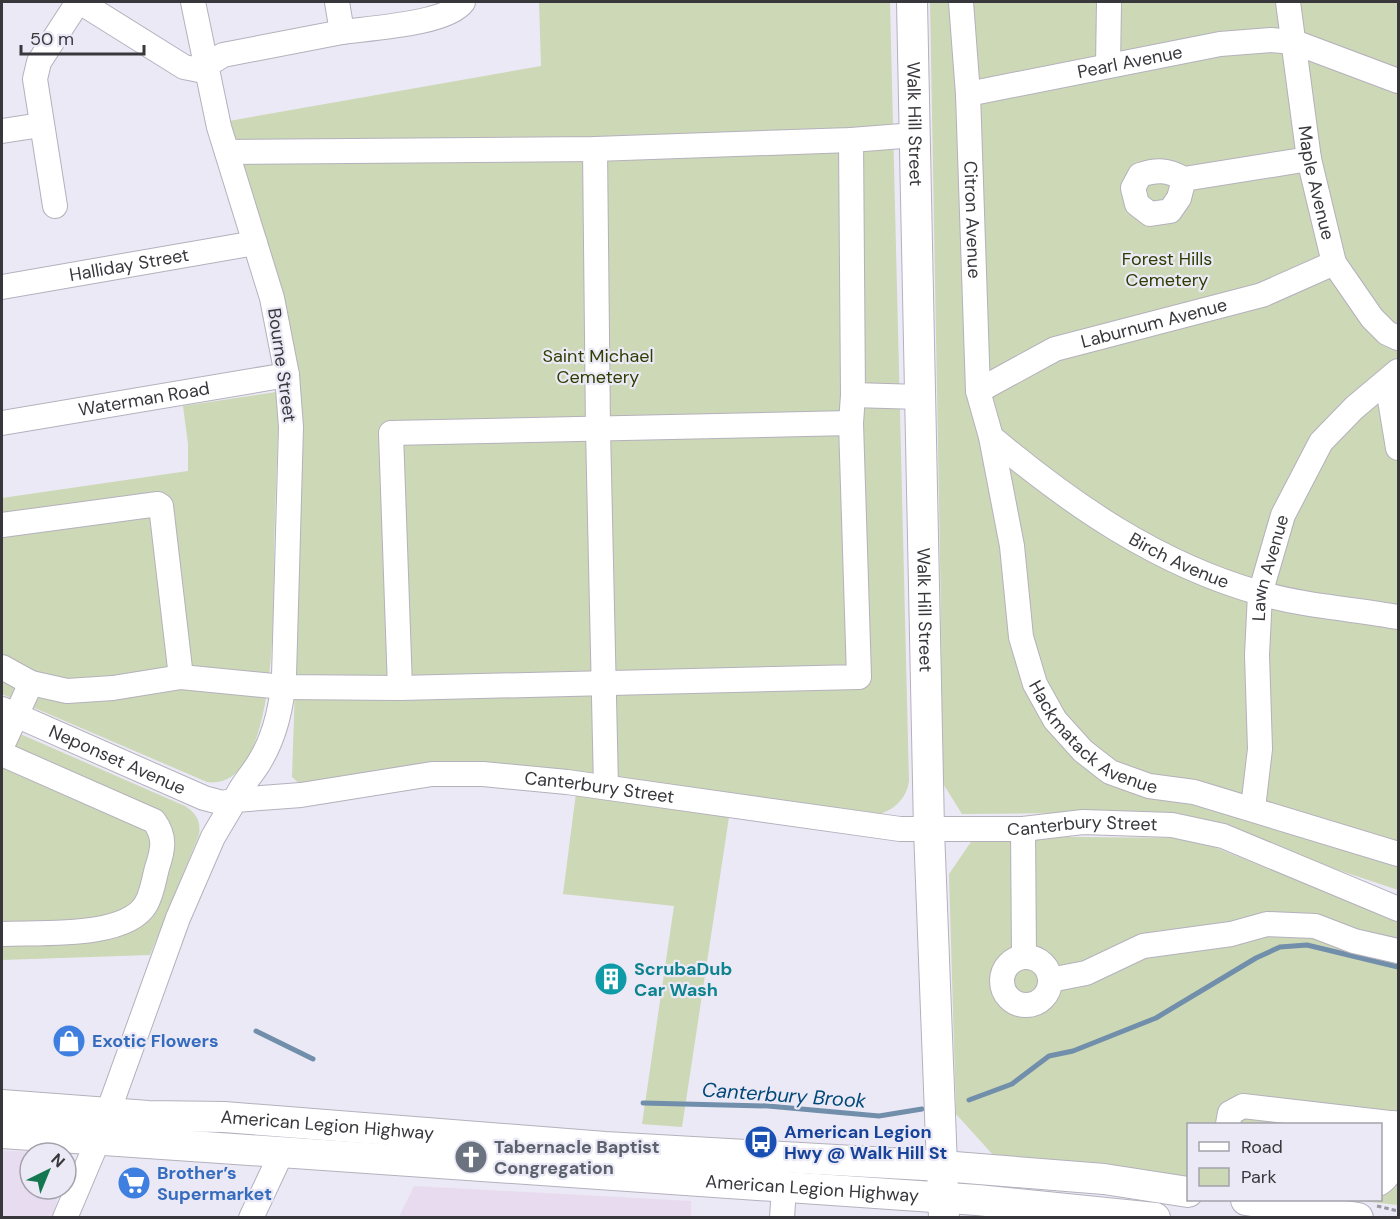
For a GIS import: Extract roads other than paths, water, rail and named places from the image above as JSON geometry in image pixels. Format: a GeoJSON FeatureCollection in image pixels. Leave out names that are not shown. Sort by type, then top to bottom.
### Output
{"type":"FeatureCollection","features":[{"type":"Feature","properties":{"kind":"main road","name":"Walk Hill Street"},"geometry":{"type":"LineString","coordinates":[[912,2],[929,830],[943,1208]]}},
{"type":"Feature","properties":{"kind":"main road","name":"American Legion Highway"},"geometry":{"type":"LineString","coordinates":[[2,1105],[605,1148],[942,1166],[1104,1179],[1187,1192]]}},
{"type":"Feature","properties":{"kind":"main road","name":"American Legion Highway"},"geometry":{"type":"LineString","coordinates":[[2,1133],[784,1188],[943,1208],[1155,1218]]}},
{"type":"Feature","properties":{"kind":"main road"},"geometry":{"type":"LineString","coordinates":[[1252,1201],[1358,1218]]}},
{"type":"Feature","properties":{"kind":"street"},"geometry":{"type":"LineString","coordinates":[[55,206],[35,88],[36,71],[79,2],[184,67],[199,70],[223,55],[436,17],[457,10],[463,2]]}},
{"type":"Feature","properties":{"kind":"street","name":"Bourne Street"},"geometry":{"type":"LineString","coordinates":[[193,2],[227,152],[276,315],[287,375],[291,444],[283,687],[265,751],[259,764],[241,785],[235,800]]}},
{"type":"Feature","properties":{"kind":"street"},"geometry":{"type":"LineString","coordinates":[[337,2],[342,32]]}},
{"type":"Feature","properties":{"kind":"street","name":"Citron Avenue"},"geometry":{"type":"LineString","coordinates":[[961,2],[968,94],[978,391],[991,437]]}},
{"type":"Feature","properties":{"kind":"street"},"geometry":{"type":"LineString","coordinates":[[1108,66],[1109,2]]}},
{"type":"Feature","properties":{"kind":"street","name":"Maple Avenue"},"geometry":{"type":"LineString","coordinates":[[1288,2],[1309,159],[1334,263],[1372,318],[1387,333],[1398,338]]}},
{"type":"Feature","properties":{"kind":"street","name":"Pearl Avenue"},"geometry":{"type":"LineString","coordinates":[[968,94],[1220,44],[1271,40],[1294,42],[1398,81]]}},
{"type":"Feature","properties":{"kind":"street"},"geometry":{"type":"LineString","coordinates":[[2,131],[41,125]]}},
{"type":"Feature","properties":{"kind":"street"},"geometry":{"type":"LineString","coordinates":[[227,152],[595,149],[851,140],[915,135]]}},
{"type":"Feature","properties":{"kind":"street"},"geometry":{"type":"LineString","coordinates":[[2,667],[31,683],[67,691],[114,688],[181,677],[283,687],[400,688],[859,677],[851,423],[854,395],[851,140]]}},
{"type":"Feature","properties":{"kind":"street"},"geometry":{"type":"LineString","coordinates":[[595,149],[597,429],[606,787]]}},
{"type":"Feature","properties":{"kind":"street"},"geometry":{"type":"LineString","coordinates":[[1184,179],[1309,159]]}},
{"type":"Feature","properties":{"kind":"street","name":"Halliday Street"},"geometry":{"type":"LineString","coordinates":[[2,287],[255,243]]}},
{"type":"Feature","properties":{"kind":"street","name":"Laburnum Avenue"},"geometry":{"type":"LineString","coordinates":[[978,391],[1055,349],[1262,296],[1334,263]]}},
{"type":"Feature","properties":{"kind":"street","name":"Waterman Road"},"geometry":{"type":"LineString","coordinates":[[2,423],[287,375]]}},
{"type":"Feature","properties":{"kind":"street"},"geometry":{"type":"LineString","coordinates":[[1393,377],[1398,448]]}},
{"type":"Feature","properties":{"kind":"street","name":"Lawn Avenue"},"geometry":{"type":"LineString","coordinates":[[1253,808],[1260,749],[1257,655],[1260,594],[1283,515],[1321,442],[1354,408],[1393,377]]}},
{"type":"Feature","properties":{"kind":"street"},"geometry":{"type":"LineString","coordinates":[[854,395],[920,397]]}},
{"type":"Feature","properties":{"kind":"street"},"geometry":{"type":"LineString","coordinates":[[400,688],[391,433],[851,423]]}},
{"type":"Feature","properties":{"kind":"street","name":"Birch Avenue"},"geometry":{"type":"LineString","coordinates":[[991,437],[1053,488],[1109,527],[1189,567],[1260,594],[1398,617]]}},
{"type":"Feature","properties":{"kind":"street","name":"Hackmatack Avenue"},"geometry":{"type":"LineString","coordinates":[[991,437],[1012,546],[1021,637],[1035,684],[1055,720],[1083,751],[1110,772],[1149,786],[1194,792],[1253,808],[1398,854]]}},
{"type":"Feature","properties":{"kind":"street"},"geometry":{"type":"LineString","coordinates":[[2,525],[158,504],[161,506],[181,677]]}},
{"type":"Feature","properties":{"kind":"street"},"geometry":{"type":"LineString","coordinates":[[2,746],[9,712],[31,683]]}},
{"type":"Feature","properties":{"kind":"street","name":"Neponset Avenue"},"geometry":{"type":"LineString","coordinates":[[9,712],[211,800],[223,802],[235,800]]}},
{"type":"Feature","properties":{"kind":"street"},"geometry":{"type":"LineString","coordinates":[[2,754],[154,821],[161,830],[164,844],[146,904],[133,919],[110,928],[2,934]]}},
{"type":"Feature","properties":{"kind":"street","name":"Canterbury Street"},"geometry":{"type":"LineString","coordinates":[[235,800],[301,795],[420,776],[451,774],[523,777],[870,825],[929,830],[1023,829],[1083,822],[1172,825],[1223,836],[1398,909]]}},
{"type":"Feature","properties":{"kind":"street"},"geometry":{"type":"LineString","coordinates":[[65,1218],[98,1140],[178,918],[213,837],[235,800]]}},
{"type":"Feature","properties":{"kind":"street"},"geometry":{"type":"LineString","coordinates":[[1023,829],[1024,957]]}},
{"type":"Feature","properties":{"kind":"street"},"geometry":{"type":"LineString","coordinates":[[146,904],[178,918]]}},
{"type":"Feature","properties":{"kind":"street"},"geometry":{"type":"LineString","coordinates":[[1050,980],[1086,974],[1143,946],[1231,934],[1267,924],[1315,926],[1354,941],[1398,951]]}},
{"type":"Feature","properties":{"kind":"street"},"geometry":{"type":"LineString","coordinates":[[1024,957],[1042,963],[1050,980],[1045,995],[1040,1001],[1029,1005],[1012,1000],[1003,989],[1004,971],[1009,964],[1024,957]]}},
{"type":"Feature","properties":{"kind":"street"},"geometry":{"type":"LineString","coordinates":[[1228,1123],[1230,1113],[1243,1106],[1396,1123],[1394,1162],[1387,1179],[1382,1182]]}},
{"type":"Feature","properties":{"kind":"street"},"geometry":{"type":"LineString","coordinates":[[251,1218],[282,1152]]}},
{"type":"Feature","properties":{"kind":"street"},"geometry":{"type":"LineString","coordinates":[[782,1218],[784,1188]]}},
{"type":"Feature","properties":{"kind":"waterway","name":"Canterbury Brook"},"geometry":{"type":"LineString","coordinates":[[969,1100],[1012,1084],[1049,1056],[1073,1051],[1156,1018],[1256,958],[1280,947],[1307,945],[1398,967]]}},
{"type":"Feature","properties":{"kind":"waterway","name":"Canterbury Brook"},"geometry":{"type":"LineString","coordinates":[[256,1031],[313,1059]]}},
{"type":"Feature","properties":{"kind":"waterway","name":"Canterbury Brook"},"geometry":{"type":"LineString","coordinates":[[643,1103],[768,1106],[879,1116],[922,1109]]}},
{"type":"Feature","properties":{"kind":"place","name":"ScrubaDub Car Wash"},"geometry":{"type":"Point","coordinates":[611,979]}},
{"type":"Feature","properties":{"kind":"place","name":"Exotic Flowers"},"geometry":{"type":"Point","coordinates":[69,1041]}},
{"type":"Feature","properties":{"kind":"place","name":"American Legion Hwy @ Walk Hill St"},"geometry":{"type":"Point","coordinates":[761,1142]}},
{"type":"Feature","properties":{"kind":"place","name":"Tabernacle Baptist Congregation"},"geometry":{"type":"Point","coordinates":[471,1157]}},
{"type":"Feature","properties":{"kind":"place","name":"Brother’s Supermarket"},"geometry":{"type":"Point","coordinates":[134,1183]}},
{"type":"Feature","properties":{"kind":"park label","name":"Forest Hills Cemetery"},"geometry":{"type":"Point","coordinates":[1167,269]}},
{"type":"Feature","properties":{"kind":"park label","name":"Saint Michael Cemetery"},"geometry":{"type":"Point","coordinates":[598,366]}}]}
